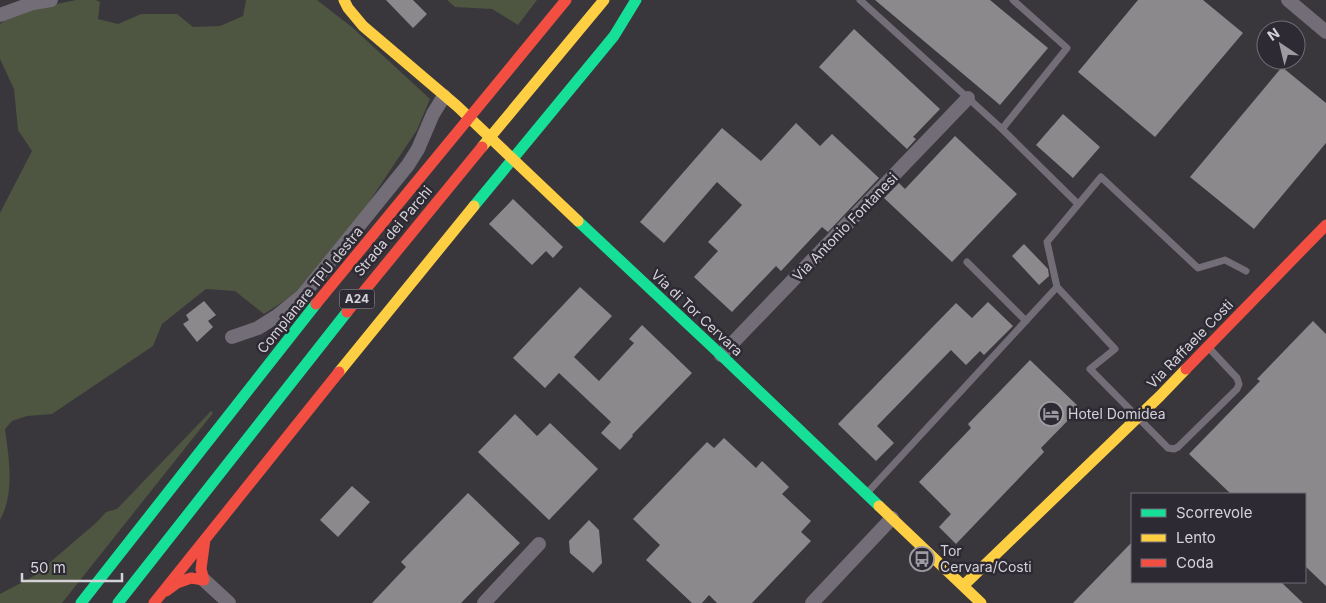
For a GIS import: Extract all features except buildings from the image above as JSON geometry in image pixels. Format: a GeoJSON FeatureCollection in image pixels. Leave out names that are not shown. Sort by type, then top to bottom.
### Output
{"type":"FeatureCollection","features":[{"type":"Feature","properties":{"kind":"main road","name":"Complanare TPU destra"},"geometry":{"type":"LineString","coordinates":[[81,603],[319,300],[566,0]]}},
{"type":"Feature","properties":{"kind":"main road","name":"Strada dei Parchi"},"geometry":{"type":"LineString","coordinates":[[118,603],[341,319],[604,0]]}},
{"type":"Feature","properties":{"kind":"main road","name":"A24"},"geometry":{"type":"LineString","coordinates":[[158,599],[446,239],[614,36],[636,0]]}},
{"type":"Feature","properties":{"kind":"main road","name":"Via di Tor Cervara"},"geometry":{"type":"LineString","coordinates":[[346,4],[363,26],[456,106],[527,172],[982,603]]}},
{"type":"Feature","properties":{"kind":"main road","name":"Via di Tor Cervara"},"geometry":{"type":"LineString","coordinates":[[363,8],[389,48]]}},
{"type":"Feature","properties":{"kind":"main road"},"geometry":{"type":"LineString","coordinates":[[614,36],[641,12]]}},
{"type":"Feature","properties":{"kind":"main road","name":"Via Raffaele Costi"},"geometry":{"type":"LineString","coordinates":[[964,586],[1138,418],[1326,225]]}},
{"type":"Feature","properties":{"kind":"main road"},"geometry":{"type":"LineString","coordinates":[[158,599],[177,583],[191,578],[204,580],[201,569],[206,539]]}},
{"type":"Feature","properties":{"kind":"street"},"geometry":{"type":"LineString","coordinates":[[0,15],[51,0]]}},
{"type":"Feature","properties":{"kind":"street"},"geometry":{"type":"LineString","coordinates":[[334,0],[346,4]]}},
{"type":"Feature","properties":{"kind":"street"},"geometry":{"type":"LineString","coordinates":[[1288,0],[1326,32]]}},
{"type":"Feature","properties":{"kind":"street"},"geometry":{"type":"LineString","coordinates":[[232,337],[258,328],[278,316],[302,296],[408,164],[418,149],[433,114],[444,96]]}},
{"type":"Feature","properties":{"kind":"street","name":"Via Antonio Fontanesi"},"geometry":{"type":"LineString","coordinates":[[721,356],[968,98]]}},
{"type":"Feature","properties":{"kind":"street"},"geometry":{"type":"LineString","coordinates":[[812,603],[892,518]]}},
{"type":"Feature","properties":{"kind":"street"},"geometry":{"type":"LineString","coordinates":[[484,603],[539,544]]}},
{"type":"Feature","properties":{"kind":"street"},"geometry":{"type":"LineString","coordinates":[[204,580],[229,603]]}},
{"type":"Feature","properties":{"kind":"lane"},"geometry":{"type":"LineString","coordinates":[[860,0],[1002,129],[1078,204]]}},
{"type":"Feature","properties":{"kind":"lane"},"geometry":{"type":"LineString","coordinates":[[1002,129],[1066,48],[1013,0]]}},
{"type":"Feature","properties":{"kind":"lane"},"geometry":{"type":"LineString","coordinates":[[1208,347],[1237,378],[1240,384],[1238,389],[1178,447],[1174,449],[1168,448],[1090,368],[1115,349],[1058,287],[1047,242],[1101,177],[1198,268],[1225,260],[1246,271]]}},
{"type":"Feature","properties":{"kind":"lane"},"geometry":{"type":"LineString","coordinates":[[967,262],[1026,320]]}},
{"type":"Feature","properties":{"kind":"lane"},"geometry":{"type":"LineString","coordinates":[[866,494],[1058,287]]}},
{"type":"Feature","properties":{"kind":"green space"},"geometry":{"type":"Polygon","coordinates":[[[76,0],[96,0],[100,2],[98,19],[118,24],[141,14],[177,14],[193,27],[220,26],[243,16],[246,0],[317,0],[353,28],[430,99],[417,130],[367,205],[295,294],[264,314],[235,291],[206,289],[162,324],[153,346],[52,414],[27,416],[12,421],[5,429],[10,475],[8,498],[0,520],[0,213],[32,151],[18,130],[14,89],[0,59],[0,24],[14,13],[76,0]]]}},
{"type":"Feature","properties":{"kind":"green space"},"geometry":{"type":"Polygon","coordinates":[[[447,0],[537,0],[518,25],[492,9],[455,7],[447,0]]]}},
{"type":"Feature","properties":{"kind":"green space"},"geometry":{"type":"Polygon","coordinates":[[[211,411],[213,413],[62,603],[0,603],[0,594],[34,576],[106,512],[117,509],[211,411]]]}},
{"type":"Feature","properties":{"kind":"traffic: fast"},"geometry":{"type":"LineString","coordinates":[[474,206],[614,36],[636,0]]}},
{"type":"Feature","properties":{"kind":"traffic: fast"},"geometry":{"type":"LineString","coordinates":[[578,221],[879,506]]}},
{"type":"Feature","properties":{"kind":"traffic: fast"},"geometry":{"type":"LineString","coordinates":[[81,603],[316,304]]}},
{"type":"Feature","properties":{"kind":"traffic: fast"},"geometry":{"type":"LineString","coordinates":[[118,603],[347,312]]}},
{"type":"Feature","properties":{"kind":"traffic: slow"},"geometry":{"type":"LineString","coordinates":[[344,0],[363,26],[457,106],[578,221]]}},
{"type":"Feature","properties":{"kind":"traffic: slow"},"geometry":{"type":"LineString","coordinates":[[482,147],[604,0]]}},
{"type":"Feature","properties":{"kind":"traffic: slow"},"geometry":{"type":"LineString","coordinates":[[339,372],[474,206]]}},
{"type":"Feature","properties":{"kind":"traffic: slow"},"geometry":{"type":"LineString","coordinates":[[964,585],[1186,369]]}},
{"type":"Feature","properties":{"kind":"traffic: slow"},"geometry":{"type":"LineString","coordinates":[[879,506],[981,603]]}},
{"type":"Feature","properties":{"kind":"traffic: jam"},"geometry":{"type":"LineString","coordinates":[[316,304],[566,0]]}},
{"type":"Feature","properties":{"kind":"traffic: jam"},"geometry":{"type":"LineString","coordinates":[[347,312],[482,147]]}},
{"type":"Feature","properties":{"kind":"traffic: jam"},"geometry":{"type":"LineString","coordinates":[[1186,369],[1326,225]]}},
{"type":"Feature","properties":{"kind":"traffic: jam"},"geometry":{"type":"LineString","coordinates":[[154,603],[339,372]]}},
{"type":"Feature","properties":{"kind":"traffic: jam"},"geometry":{"type":"LineString","coordinates":[[166,591],[177,583],[191,578],[204,580],[201,569],[205,539]]}},
{"type":"Feature","properties":{"kind":"place","name":"Hotel Domidea"},"geometry":{"type":"Point","coordinates":[1051,414]}},
{"type":"Feature","properties":{"kind":"place","name":"Tor Cervara/Costi"},"geometry":{"type":"Point","coordinates":[922,559]}}]}
